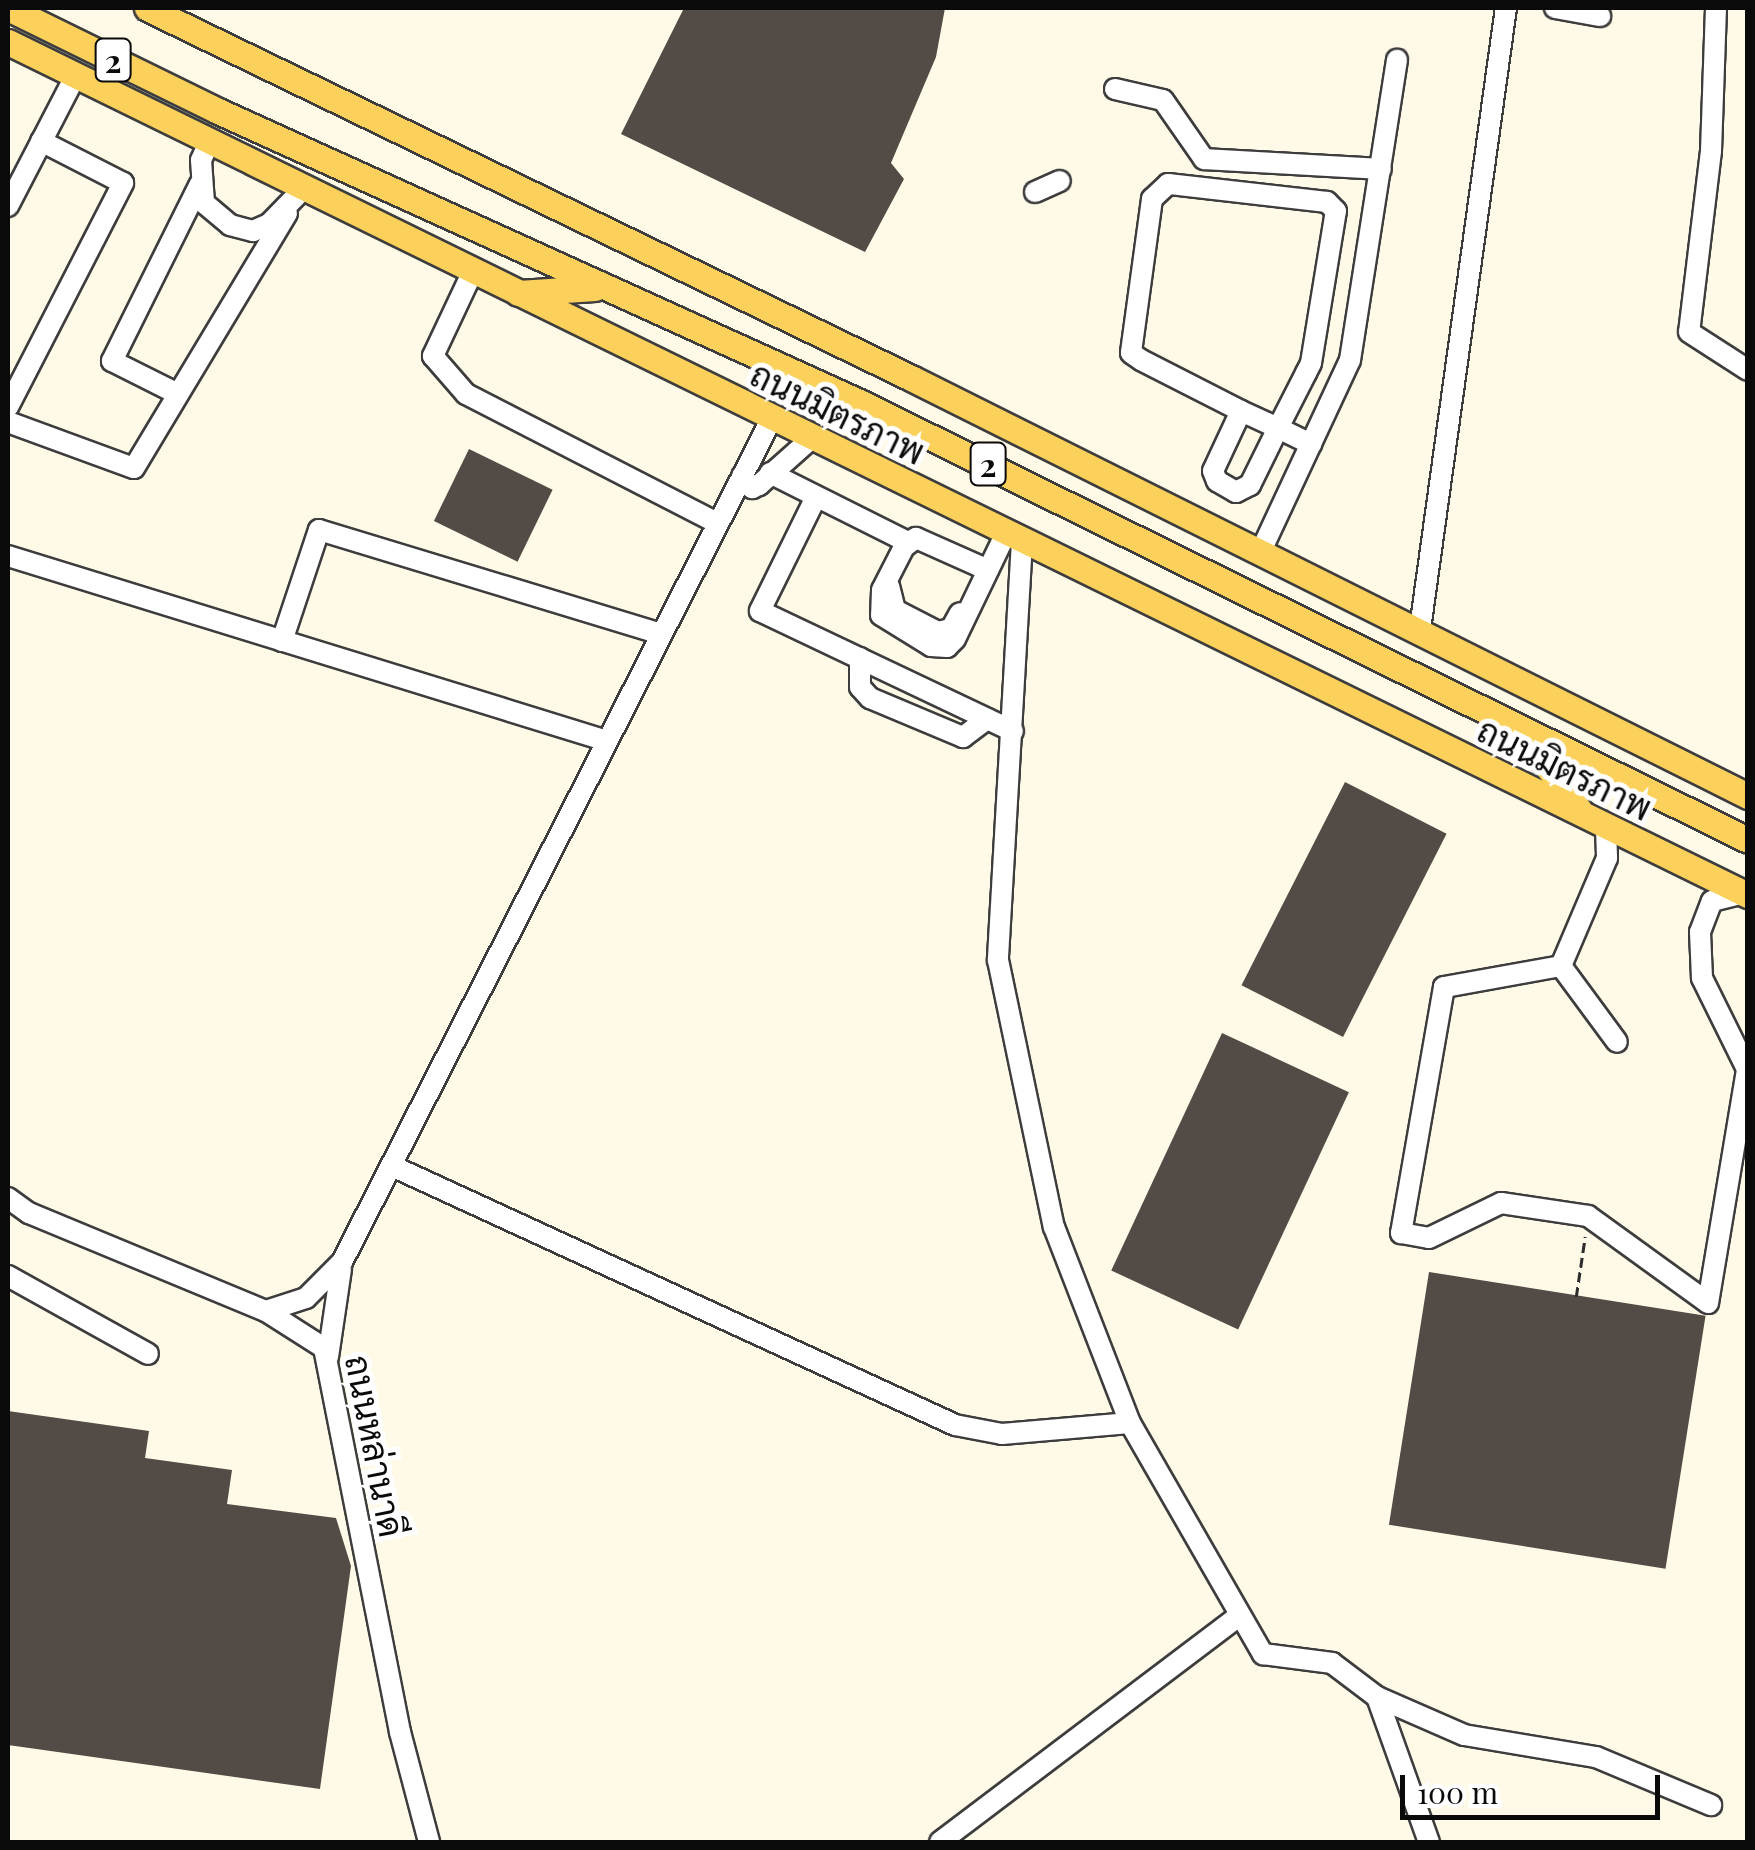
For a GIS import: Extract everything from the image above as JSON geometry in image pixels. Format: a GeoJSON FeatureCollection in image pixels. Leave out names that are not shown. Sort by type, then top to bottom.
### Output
{"type":"FeatureCollection","features":[{"type":"Feature","properties":{"kind":"main road","name":"ถนนมิตรภาพ"},"geometry":{"type":"LineString","coordinates":[[8,8],[194,99],[624,293],[1063,500],[1748,840]]}},
{"type":"Feature","properties":{"kind":"main road","name":"ถนนมิตรภาพ"},"geometry":{"type":"LineString","coordinates":[[147,8],[1420,630],[1748,796]]}},
{"type":"Feature","properties":{"kind":"main road","name":"ถนนมิตรภาพ"},"geometry":{"type":"LineString","coordinates":[[173,8],[251,56]]}},
{"type":"Feature","properties":{"kind":"main road","name":"ถนนมิตรภาพ"},"geometry":{"type":"LineString","coordinates":[[8,42],[1746,894]]}},
{"type":"Feature","properties":{"kind":"main road"},"geometry":{"type":"LineString","coordinates":[[194,99],[330,200]]}},
{"type":"Feature","properties":{"kind":"main road"},"geometry":{"type":"LineString","coordinates":[[518,293],[569,285],[624,293]]}},
{"type":"Feature","properties":{"kind":"main road"},"geometry":{"type":"LineString","coordinates":[[1518,726],[1596,823]]}},
{"type":"Feature","properties":{"kind":"street"},"geometry":{"type":"LineString","coordinates":[[1420,630],[1506,8]]}},
{"type":"Feature","properties":{"kind":"street"},"geometry":{"type":"LineString","coordinates":[[1554,8],[1600,16]]}},
{"type":"Feature","properties":{"kind":"street"},"geometry":{"type":"LineString","coordinates":[[1716,8],[1711,150],[1689,332],[1748,370]]}},
{"type":"Feature","properties":{"kind":"street"},"geometry":{"type":"LineString","coordinates":[[1260,553],[1350,360],[1398,60]]}},
{"type":"Feature","properties":{"kind":"street"},"geometry":{"type":"LineString","coordinates":[[8,206],[76,74]]}},
{"type":"Feature","properties":{"kind":"street"},"geometry":{"type":"LineString","coordinates":[[1115,88],[1163,100],[1204,159],[1382,169]]}},
{"type":"Feature","properties":{"kind":"street"},"geometry":{"type":"LineString","coordinates":[[178,394],[112,362],[200,184],[210,140]]}},
{"type":"Feature","properties":{"kind":"street"},"geometry":{"type":"LineString","coordinates":[[8,408],[123,183],[41,142]]}},
{"type":"Feature","properties":{"kind":"street"},"geometry":{"type":"LineString","coordinates":[[1035,192],[1060,181]]}},
{"type":"Feature","properties":{"kind":"street"},"geometry":{"type":"LineString","coordinates":[[200,184],[204,203],[230,225],[254,231],[287,213]]}},
{"type":"Feature","properties":{"kind":"street"},"geometry":{"type":"LineString","coordinates":[[1241,411],[1213,471],[1217,481],[1236,492],[1250,486],[1278,428],[1313,354],[1336,211],[1327,202],[1168,184],[1152,199],[1129,348],[1241,411],[1278,428],[1311,444]]}},
{"type":"Feature","properties":{"kind":"street"},"geometry":{"type":"LineString","coordinates":[[8,422],[134,468],[305,187]]}},
{"type":"Feature","properties":{"kind":"street"},"geometry":{"type":"LineString","coordinates":[[473,271],[433,356],[466,394],[717,523]]}},
{"type":"Feature","properties":{"kind":"street"},"geometry":{"type":"LineString","coordinates":[[266,1311],[306,1298],[342,1262],[772,418]]}},
{"type":"Feature","properties":{"kind":"street"},"geometry":{"type":"LineString","coordinates":[[742,476],[752,488],[812,438]]}},
{"type":"Feature","properties":{"kind":"street"},"geometry":{"type":"LineString","coordinates":[[770,473],[908,542],[927,538],[988,570]]}},
{"type":"Feature","properties":{"kind":"street"},"geometry":{"type":"LineString","coordinates":[[816,497],[760,610],[1013,731]]}},
{"type":"Feature","properties":{"kind":"street"},"geometry":{"type":"LineString","coordinates":[[282,641],[319,530],[662,634]]}},
{"type":"Feature","properties":{"kind":"street"},"geometry":{"type":"LineString","coordinates":[[908,542],[879,602],[884,620],[939,649],[955,638],[988,570],[1014,537]]}},
{"type":"Feature","properties":{"kind":"street"},"geometry":{"type":"LineString","coordinates":[[1014,537],[1013,731],[998,960],[1054,1227],[1130,1424],[1237,1617],[1264,1654],[1332,1664],[1378,1697],[1464,1734],[1596,1757],[1711,1806]]}},
{"type":"Feature","properties":{"kind":"street"},"geometry":{"type":"LineString","coordinates":[[8,556],[608,741]]}},
{"type":"Feature","properties":{"kind":"street"},"geometry":{"type":"LineString","coordinates":[[860,658],[860,687],[870,698],[956,735],[972,736],[987,719]]}},
{"type":"Feature","properties":{"kind":"street"},"geometry":{"type":"LineString","coordinates":[[1561,966],[1607,858],[1596,823]]}},
{"type":"Feature","properties":{"kind":"street"},"geometry":{"type":"LineString","coordinates":[[1561,966],[1444,987],[1401,1232],[1429,1238],[1501,1203],[1588,1216],[1708,1303],[1747,1069],[1702,978],[1700,953],[1706,907],[1720,894],[1746,894]]}},
{"type":"Feature","properties":{"kind":"street"},"geometry":{"type":"LineString","coordinates":[[1561,966],[1618,1042]]}},
{"type":"Feature","properties":{"kind":"street"},"geometry":{"type":"LineString","coordinates":[[392,1166],[955,1425],[1002,1434],[1130,1424]]}},
{"type":"Feature","properties":{"kind":"street","name":"ถนนหล่านาดี"},"geometry":{"type":"LineString","coordinates":[[8,1198],[28,1213],[266,1311],[318,1340],[328,1357],[400,1732],[429,1842]]}},
{"type":"Feature","properties":{"kind":"street"},"geometry":{"type":"LineString","coordinates":[[328,1357],[342,1262]]}},
{"type":"Feature","properties":{"kind":"street"},"geometry":{"type":"LineString","coordinates":[[8,1276],[148,1354]]}},
{"type":"Feature","properties":{"kind":"street"},"geometry":{"type":"LineString","coordinates":[[940,1842],[1237,1617]]}},
{"type":"Feature","properties":{"kind":"street"},"geometry":{"type":"LineString","coordinates":[[1378,1697],[1429,1842]]}},
{"type":"Feature","properties":{"kind":"path"},"geometry":{"type":"LineString","coordinates":[[1576,1297],[1588,1216]]}},
{"type":"Feature","properties":{"kind":"building"},"geometry":{"type":"Polygon","coordinates":[[[684,8],[945,8],[936,57],[891,163],[904,179],[865,252],[621,134],[684,8]]]}},
{"type":"Feature","properties":{"kind":"building"},"geometry":{"type":"Polygon","coordinates":[[[469,449],[553,490],[518,562],[434,521],[469,449]]]}},
{"type":"Feature","properties":{"kind":"building"},"geometry":{"type":"Polygon","coordinates":[[[1345,782],[1447,834],[1343,1037],[1241,985],[1345,782]]]}},
{"type":"Feature","properties":{"kind":"building"},"geometry":{"type":"Polygon","coordinates":[[[1222,1033],[1349,1092],[1238,1330],[1111,1270],[1222,1033]]]}},
{"type":"Feature","properties":{"kind":"building"},"geometry":{"type":"Polygon","coordinates":[[[1429,1272],[1706,1316],[1666,1569],[1389,1525],[1429,1272]]]}},
{"type":"Feature","properties":{"kind":"building"},"geometry":{"type":"Polygon","coordinates":[[[8,1411],[149,1431],[145,1458],[232,1470],[227,1504],[336,1518],[351,1566],[320,1789],[8,1745],[8,1411]]]}}]}
